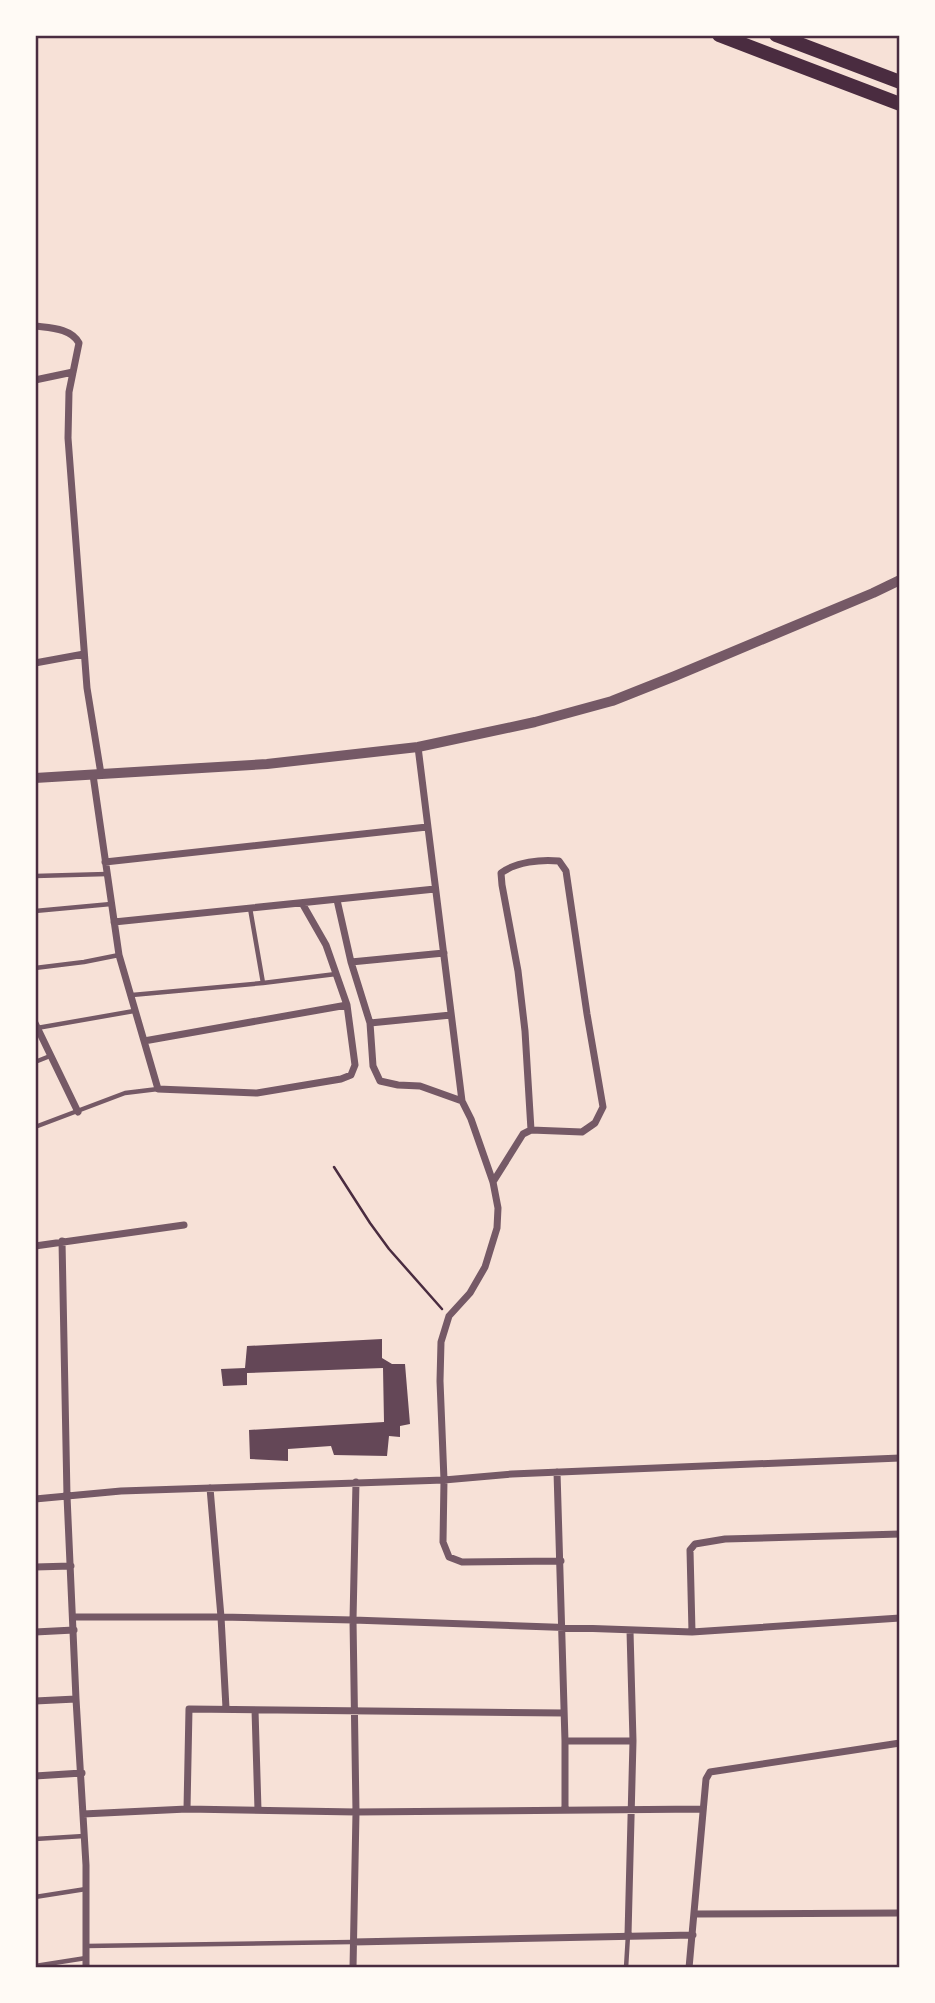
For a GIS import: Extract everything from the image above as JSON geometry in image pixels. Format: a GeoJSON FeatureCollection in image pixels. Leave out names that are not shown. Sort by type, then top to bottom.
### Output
{"type":"FeatureCollection","features":[{"type":"Feature","properties":{"kind":"highway"},"geometry":{"type":"LineString","coordinates":[[719,35],[900,104]]}},
{"type":"Feature","properties":{"kind":"highway"},"geometry":{"type":"LineString","coordinates":[[776,35],[900,82]]}},
{"type":"Feature","properties":{"kind":"street"},"geometry":{"type":"LineString","coordinates":[[35,326],[64,331],[76,338],[79,349],[67,419],[84,654],[105,862],[119,955],[158,1089],[257,1093],[351,1075],[355,1065],[347,1005],[327,945],[302,903]]}},
{"type":"Feature","properties":{"kind":"street"},"geometry":{"type":"LineString","coordinates":[[35,380],[73,372]]}},
{"type":"Feature","properties":{"kind":"street"},"geometry":{"type":"LineString","coordinates":[[35,778],[267,764],[418,747],[535,722],[612,701],[900,580]]}},
{"type":"Feature","properties":{"kind":"street"},"geometry":{"type":"LineString","coordinates":[[35,663],[84,654]]}},
{"type":"Feature","properties":{"kind":"street"},"geometry":{"type":"LineString","coordinates":[[418,747],[462,1101],[493,1182],[498,1208],[497,1228],[485,1267],[470,1293],[449,1316],[441,1342],[443,1542],[449,1557],[462,1562],[561,1561]]}},
{"type":"Feature","properties":{"kind":"street"},"geometry":{"type":"LineString","coordinates":[[105,862],[427,827]]}},
{"type":"Feature","properties":{"kind":"street"},"geometry":{"type":"LineString","coordinates":[[493,1182],[523,1134],[531,1130],[582,1132],[595,1123],[603,1107],[566,871],[559,861],[548,859],[509,867],[501,873],[518,971],[531,1130]]}},
{"type":"Feature","properties":{"kind":"street"},"geometry":{"type":"LineString","coordinates":[[114,922],[435,889]]}},
{"type":"Feature","properties":{"kind":"street"},"geometry":{"type":"LineString","coordinates":[[337,900],[351,962],[370,1023],[373,1066],[380,1081],[420,1086],[462,1101]]}},
{"type":"Feature","properties":{"kind":"street"},"geometry":{"type":"LineString","coordinates":[[351,962],[444,953]]}},
{"type":"Feature","properties":{"kind":"street"},"geometry":{"type":"LineString","coordinates":[[144,1041],[347,1005]]}},
{"type":"Feature","properties":{"kind":"street"},"geometry":{"type":"LineString","coordinates":[[370,1023],[452,1015]]}},
{"type":"Feature","properties":{"kind":"street"},"geometry":{"type":"LineString","coordinates":[[36,1025],[78,1112]]}},
{"type":"Feature","properties":{"kind":"street"},"geometry":{"type":"LineString","coordinates":[[35,1246],[184,1225]]}},
{"type":"Feature","properties":{"kind":"street"},"geometry":{"type":"LineString","coordinates":[[62,1241],[67,1496],[85,1836],[86,1968]]}},
{"type":"Feature","properties":{"kind":"street"},"geometry":{"type":"LineString","coordinates":[[35,1499],[121,1491],[444,1480],[557,1472],[900,1458]]}},
{"type":"Feature","properties":{"kind":"street"},"geometry":{"type":"LineString","coordinates":[[557,1472],[565,1809]]}},
{"type":"Feature","properties":{"kind":"street"},"geometry":{"type":"LineString","coordinates":[[353,1968],[356,1812],[353,1620],[356,1482]]}},
{"type":"Feature","properties":{"kind":"street"},"geometry":{"type":"LineString","coordinates":[[210,1488],[226,1708]]}},
{"type":"Feature","properties":{"kind":"street"},"geometry":{"type":"LineString","coordinates":[[692,1632],[690,1550],[695,1544],[725,1539],[900,1534]]}},
{"type":"Feature","properties":{"kind":"street"},"geometry":{"type":"LineString","coordinates":[[35,1567],[71,1566]]}},
{"type":"Feature","properties":{"kind":"street"},"geometry":{"type":"LineString","coordinates":[[73,1617],[353,1620],[692,1632],[900,1618]]}},
{"type":"Feature","properties":{"kind":"street"},"geometry":{"type":"LineString","coordinates":[[35,1632],[74,1630]]}},
{"type":"Feature","properties":{"kind":"street"},"geometry":{"type":"LineString","coordinates":[[628,1935],[633,1810],[630,1631]]}},
{"type":"Feature","properties":{"kind":"street"},"geometry":{"type":"LineString","coordinates":[[35,1701],[76,1699]]}},
{"type":"Feature","properties":{"kind":"street"},"geometry":{"type":"LineString","coordinates":[[187,1809],[189,1709],[564,1713]]}},
{"type":"Feature","properties":{"kind":"street"},"geometry":{"type":"LineString","coordinates":[[255,1710],[258,1811]]}},
{"type":"Feature","properties":{"kind":"street"},"geometry":{"type":"LineString","coordinates":[[565,1741],[633,1741]]}},
{"type":"Feature","properties":{"kind":"street"},"geometry":{"type":"LineString","coordinates":[[689,1968],[706,1779],[710,1772],[900,1743]]}},
{"type":"Feature","properties":{"kind":"street"},"geometry":{"type":"LineString","coordinates":[[35,1776],[82,1773]]}},
{"type":"Feature","properties":{"kind":"street"},"geometry":{"type":"LineString","coordinates":[[83,1814],[187,1809],[356,1812],[704,1809]]}},
{"type":"Feature","properties":{"kind":"street"},"geometry":{"type":"LineString","coordinates":[[695,1914],[900,1913]]}},
{"type":"Feature","properties":{"kind":"street"},"geometry":{"type":"LineString","coordinates":[[353,1942],[693,1935]]}},
{"type":"Feature","properties":{"kind":"lane"},"geometry":{"type":"LineString","coordinates":[[35,876],[107,874]]}},
{"type":"Feature","properties":{"kind":"lane"},"geometry":{"type":"LineString","coordinates":[[35,911],[111,904]]}},
{"type":"Feature","properties":{"kind":"lane"},"geometry":{"type":"LineString","coordinates":[[250,908],[263,983]]}},
{"type":"Feature","properties":{"kind":"lane"},"geometry":{"type":"LineString","coordinates":[[35,968],[119,955]]}},
{"type":"Feature","properties":{"kind":"lane"},"geometry":{"type":"LineString","coordinates":[[132,995],[337,974]]}},
{"type":"Feature","properties":{"kind":"lane"},"geometry":{"type":"LineString","coordinates":[[36,1025],[135,1011]]}},
{"type":"Feature","properties":{"kind":"lane"},"geometry":{"type":"LineString","coordinates":[[35,1062],[51,1056]]}},
{"type":"Feature","properties":{"kind":"lane"},"geometry":{"type":"LineString","coordinates":[[35,1127],[125,1093],[158,1089]]}},
{"type":"Feature","properties":{"kind":"lane"},"geometry":{"type":"LineString","coordinates":[[35,1839],[85,1836]]}},
{"type":"Feature","properties":{"kind":"lane"},"geometry":{"type":"LineString","coordinates":[[35,1897],[86,1889]]}},
{"type":"Feature","properties":{"kind":"lane"},"geometry":{"type":"LineString","coordinates":[[626,1968],[628,1935]]}},
{"type":"Feature","properties":{"kind":"lane"},"geometry":{"type":"LineString","coordinates":[[86,1946],[353,1942]]}},
{"type":"Feature","properties":{"kind":"lane"},"geometry":{"type":"LineString","coordinates":[[35,1966],[86,1958]]}},
{"type":"Feature","properties":{"kind":"path"},"geometry":{"type":"LineString","coordinates":[[334,1167],[389,1249],[449,1316]]}},
{"type":"Feature","properties":{"kind":"building"},"geometry":{"type":"Polygon","coordinates":[[[382,1339],[382,1358],[392,1364],[405,1364],[410,1424],[400,1426],[400,1437],[389,1436],[387,1456],[334,1455],[331,1446],[288,1449],[288,1461],[250,1459],[249,1430],[384,1422],[383,1368],[247,1373],[247,1385],[223,1386],[221,1369],[245,1368],[247,1346],[382,1339]]]}}]}
